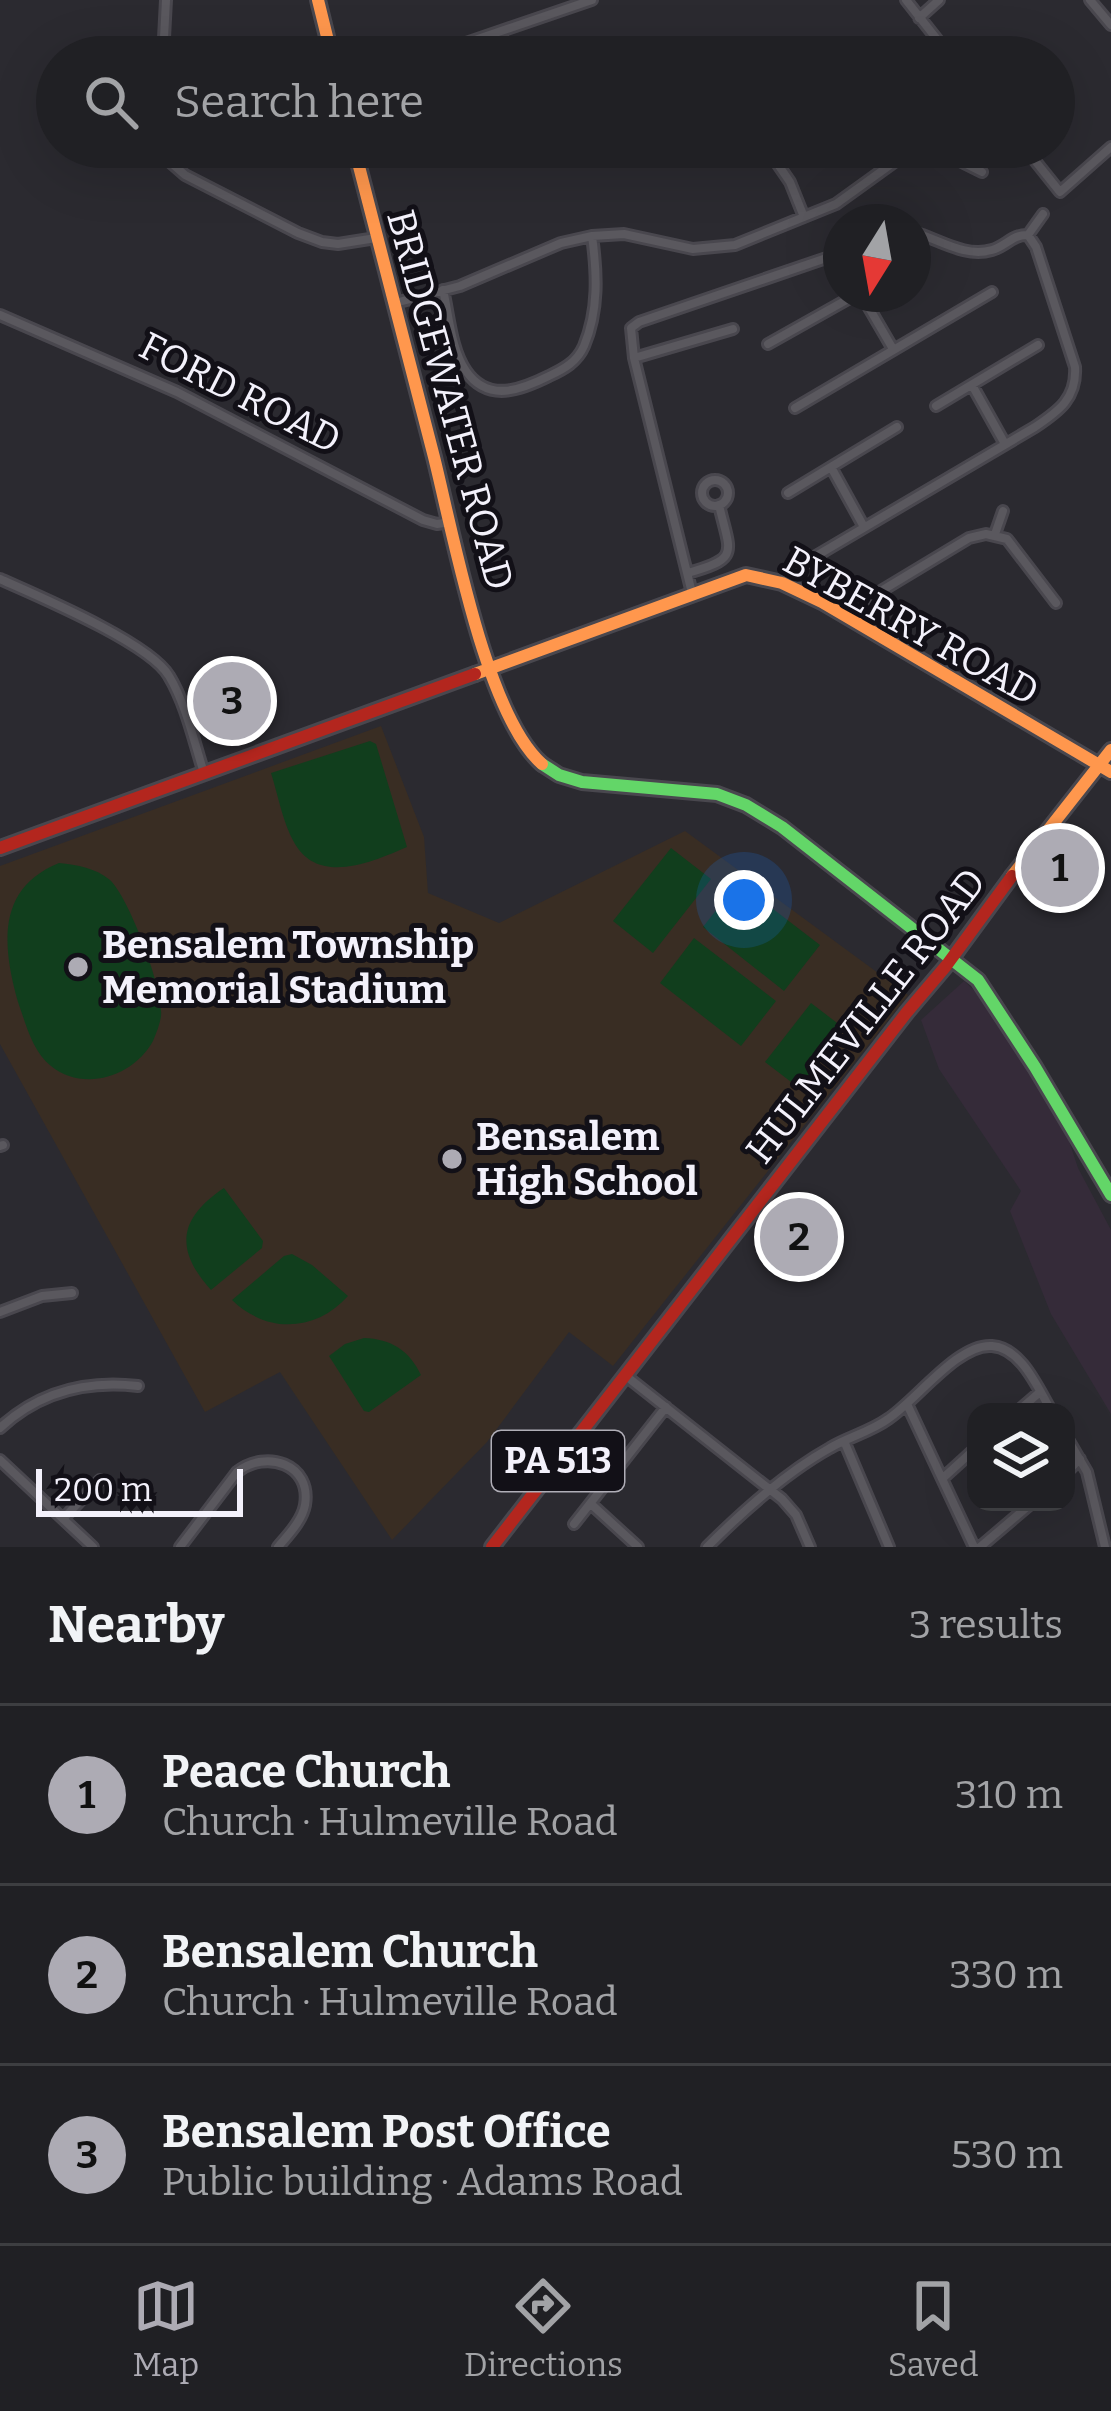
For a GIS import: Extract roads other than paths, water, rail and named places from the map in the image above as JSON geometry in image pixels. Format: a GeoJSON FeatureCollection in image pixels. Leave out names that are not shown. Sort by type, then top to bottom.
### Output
{"type":"FeatureCollection","features":[{"type":"Feature","properties":{"kind":"main road"},"geometry":{"type":"LineString","coordinates":[[318,0],[327,36]]}},
{"type":"Feature","properties":{"kind":"main road","name":"BRIDGEWATER ROAD"},"geometry":{"type":"LineString","coordinates":[[359,168],[491,667],[524,746],[547,769],[575,781],[710,793],[748,806],[782,827],[977,980],[1111,1195]]}},
{"type":"Feature","properties":{"kind":"main road","name":"BYBERRY ROAD"},"geometry":{"type":"LineString","coordinates":[[0,848],[746,575],[779,583],[863,627],[1106,769]]}},
{"type":"Feature","properties":{"kind":"main road","name":"HULMEVILLE ROAD"},"geometry":{"type":"LineString","coordinates":[[492,1547],[952,958],[1106,769],[1111,750]]}},
{"type":"Feature","properties":{"kind":"street"},"geometry":{"type":"LineString","coordinates":[[164,36],[166,0]]}},
{"type":"Feature","properties":{"kind":"street"},"geometry":{"type":"LineString","coordinates":[[486,36],[592,0]]}},
{"type":"Feature","properties":{"kind":"street"},"geometry":{"type":"LineString","coordinates":[[906,0],[934,36]]}},
{"type":"Feature","properties":{"kind":"street"},"geometry":{"type":"LineString","coordinates":[[919,17],[939,0]]}},
{"type":"Feature","properties":{"kind":"street"},"geometry":{"type":"LineString","coordinates":[[1090,0],[1111,25]]}},
{"type":"Feature","properties":{"kind":"street"},"geometry":{"type":"LineString","coordinates":[[1041,168],[1060,192],[1111,148]]}},
{"type":"Feature","properties":{"kind":"street"},"geometry":{"type":"LineString","coordinates":[[176,168],[311,238],[338,244],[376,238]]}},
{"type":"Feature","properties":{"kind":"street"},"geometry":{"type":"LineString","coordinates":[[780,168],[804,217]]}},
{"type":"Feature","properties":{"kind":"street"},"geometry":{"type":"LineString","coordinates":[[393,303],[443,290],[561,243],[592,236],[624,234],[707,250],[735,245],[836,204],[886,168]]}},
{"type":"Feature","properties":{"kind":"street"},"geometry":{"type":"LineString","coordinates":[[974,168],[982,172]]}},
{"type":"Feature","properties":{"kind":"street"},"geometry":{"type":"LineString","coordinates":[[1028,235],[1043,214]]}},
{"type":"Feature","properties":{"kind":"street"},"geometry":{"type":"LineString","coordinates":[[931,239],[977,252],[1028,235]]}},
{"type":"Feature","properties":{"kind":"street"},"geometry":{"type":"LineString","coordinates":[[779,583],[1062,408],[1076,375],[1070,346],[1028,235]]}},
{"type":"Feature","properties":{"kind":"street"},"geometry":{"type":"LineString","coordinates":[[443,290],[467,373],[492,390],[508,392],[527,386],[571,364],[585,344],[597,284],[592,236]]}},
{"type":"Feature","properties":{"kind":"street"},"geometry":{"type":"LineString","coordinates":[[692,593],[634,358],[631,328],[823,261]]}},
{"type":"Feature","properties":{"kind":"street"},"geometry":{"type":"LineString","coordinates":[[795,409],[992,292]]}},
{"type":"Feature","properties":{"kind":"street"},"geometry":{"type":"LineString","coordinates":[[768,344],[826,312]]}},
{"type":"Feature","properties":{"kind":"street"},"geometry":{"type":"LineString","coordinates":[[870,312],[893,349]]}},
{"type":"Feature","properties":{"kind":"street","name":"FORD ROAD"},"geometry":{"type":"LineString","coordinates":[[0,315],[177,392],[423,520],[451,523]]}},
{"type":"Feature","properties":{"kind":"street"},"geometry":{"type":"LineString","coordinates":[[634,358],[733,329]]}},
{"type":"Feature","properties":{"kind":"street"},"geometry":{"type":"LineString","coordinates":[[936,406],[1038,345]]}},
{"type":"Feature","properties":{"kind":"street"},"geometry":{"type":"LineString","coordinates":[[972,385],[1006,444]]}},
{"type":"Feature","properties":{"kind":"street"},"geometry":{"type":"LineString","coordinates":[[788,494],[897,428]]}},
{"type":"Feature","properties":{"kind":"street"},"geometry":{"type":"LineString","coordinates":[[831,466],[864,527]]}},
{"type":"Feature","properties":{"kind":"street"},"geometry":{"type":"LineString","coordinates":[[690,573],[727,558],[719,505]]}},
{"type":"Feature","properties":{"kind":"street"},"geometry":{"type":"LineString","coordinates":[[995,534],[1003,511]]}},
{"type":"Feature","properties":{"kind":"street"},"geometry":{"type":"LineString","coordinates":[[863,627],[881,591],[968,538],[995,534],[1007,539],[1057,603]]}},
{"type":"Feature","properties":{"kind":"street"},"geometry":{"type":"LineString","coordinates":[[0,579],[156,660],[173,683],[204,773]]}},
{"type":"Feature","properties":{"kind":"street"},"geometry":{"type":"LineString","coordinates":[[0,1312],[42,1296],[72,1292]]}},
{"type":"Feature","properties":{"kind":"street"},"geometry":{"type":"LineString","coordinates":[[707,1547],[816,1456],[908,1405],[963,1354],[982,1346],[1010,1353],[1047,1403]]}},
{"type":"Feature","properties":{"kind":"street"},"geometry":{"type":"LineString","coordinates":[[625,1375],[792,1508],[810,1547]]}},
{"type":"Feature","properties":{"kind":"street"},"geometry":{"type":"LineString","coordinates":[[0,1428],[25,1408],[65,1390],[138,1386]]}},
{"type":"Feature","properties":{"kind":"street"},"geometry":{"type":"LineString","coordinates":[[1027,1403],[1040,1392]]}},
{"type":"Feature","properties":{"kind":"street"},"geometry":{"type":"LineString","coordinates":[[908,1405],[977,1547],[1022,1511]]}},
{"type":"Feature","properties":{"kind":"street"},"geometry":{"type":"LineString","coordinates":[[574,1524],[666,1407]]}},
{"type":"Feature","properties":{"kind":"street"},"geometry":{"type":"LineString","coordinates":[[844,1441],[890,1547]]}},
{"type":"Feature","properties":{"kind":"street"},"geometry":{"type":"LineString","coordinates":[[1075,1451],[1092,1487],[1105,1547]]}},
{"type":"Feature","properties":{"kind":"street"},"geometry":{"type":"LineString","coordinates":[[943,1478],[967,1456]]}},
{"type":"Feature","properties":{"kind":"street"},"geometry":{"type":"LineString","coordinates":[[0,1460],[93,1547]]}},
{"type":"Feature","properties":{"kind":"street"},"geometry":{"type":"LineString","coordinates":[[179,1547],[237,1472],[263,1460],[292,1469],[305,1496],[302,1516],[278,1547]]}},
{"type":"Feature","properties":{"kind":"street"},"geometry":{"type":"LineString","coordinates":[[1075,1465],[1080,1460]]}},
{"type":"Feature","properties":{"kind":"street"},"geometry":{"type":"LineString","coordinates":[[63,1519],[100,1480]]}},
{"type":"Feature","properties":{"kind":"street"},"geometry":{"type":"LineString","coordinates":[[591,1504],[638,1547]]}},
{"type":"Feature","properties":{"kind":"place","name":"Bensalem Post Office"},"geometry":{"type":"Point","coordinates":[232,701]}},
{"type":"Feature","properties":{"kind":"place","name":"Peace Church"},"geometry":{"type":"Point","coordinates":[1060,868]}},
{"type":"Feature","properties":{"kind":"place","name":"Bensalem Township Memorial Stadium"},"geometry":{"type":"Point","coordinates":[78,967]}},
{"type":"Feature","properties":{"kind":"place","name":"Bensalem High School"},"geometry":{"type":"Point","coordinates":[452,1159]}},
{"type":"Feature","properties":{"kind":"place","name":"Bensalem Church"},"geometry":{"type":"Point","coordinates":[799,1237]}}]}
